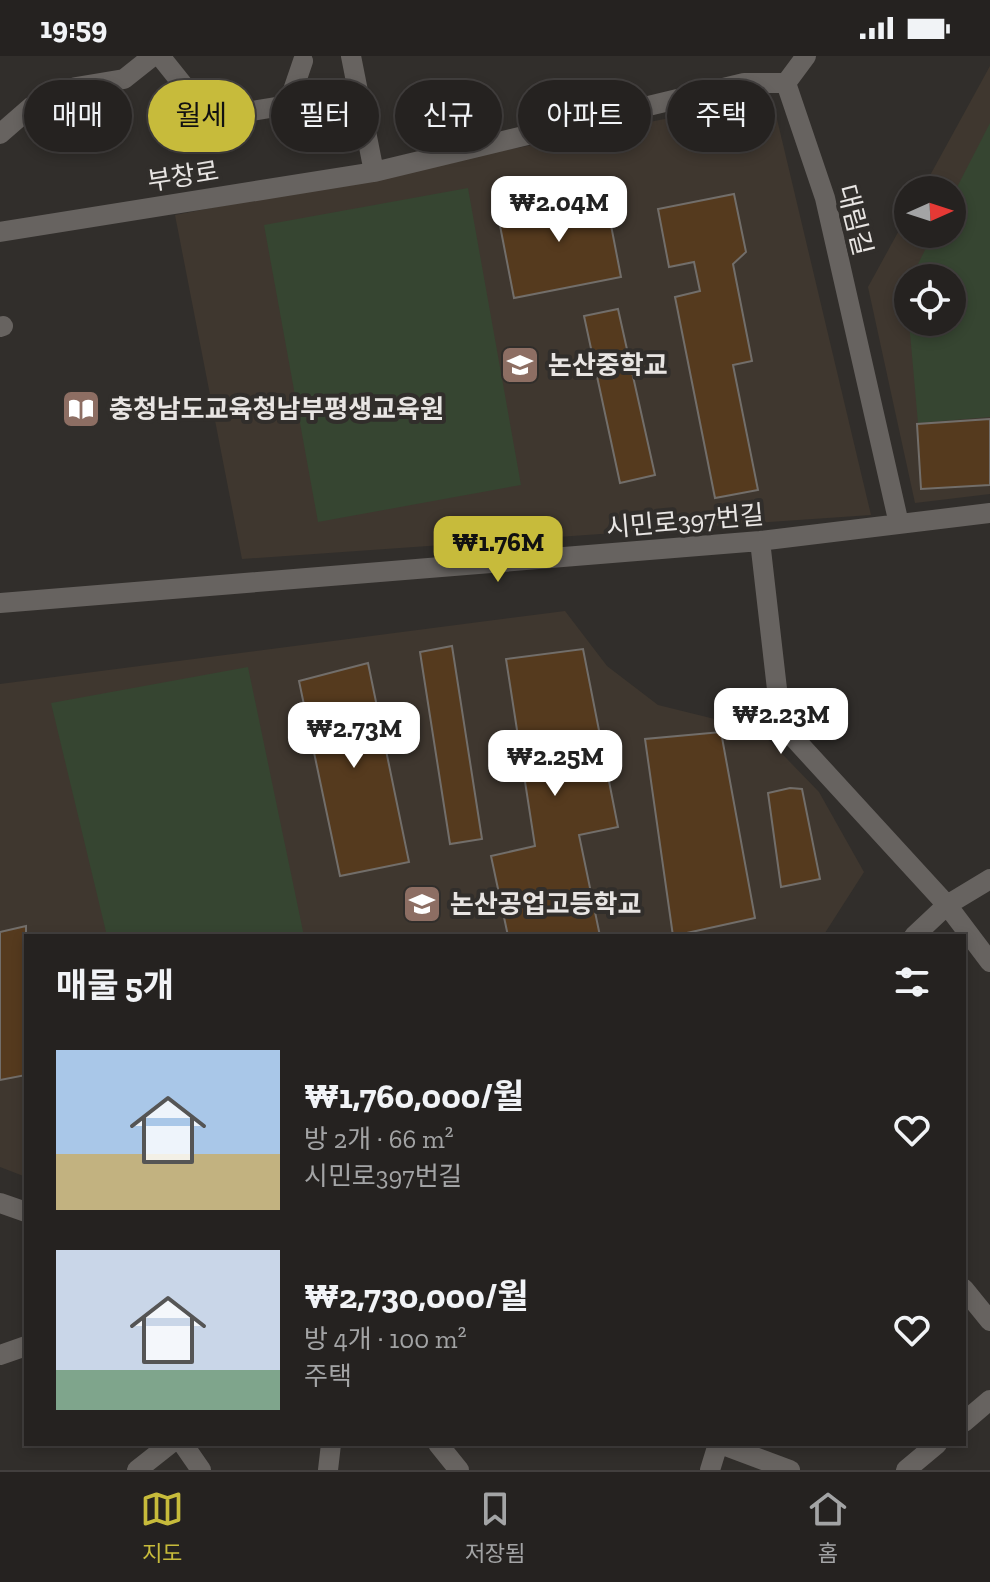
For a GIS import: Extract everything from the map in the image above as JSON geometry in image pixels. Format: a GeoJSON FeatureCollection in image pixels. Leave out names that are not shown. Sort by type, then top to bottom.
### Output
{"type":"FeatureCollection","features":[{"type":"Feature","properties":{"kind":"street"},"geometry":{"type":"LineString","coordinates":[[0,134],[31,107],[76,87],[124,79],[153,56]]}},
{"type":"Feature","properties":{"kind":"street"},"geometry":{"type":"LineString","coordinates":[[160,56],[196,101],[240,113],[288,105],[303,61]]}},
{"type":"Feature","properties":{"kind":"street"},"geometry":{"type":"LineString","coordinates":[[351,56],[374,172],[744,83],[786,83],[806,56]]}},
{"type":"Feature","properties":{"kind":"street","name":"대림길"},"geometry":{"type":"LineString","coordinates":[[786,83],[825,198],[899,524]]}},
{"type":"Feature","properties":{"kind":"street","name":"부창로"},"geometry":{"type":"LineString","coordinates":[[0,232],[374,172]]}},
{"type":"Feature","properties":{"kind":"street","name":"시민로397번길"},"geometry":{"type":"LineString","coordinates":[[0,603],[760,541],[990,513]]}},
{"type":"Feature","properties":{"kind":"street"},"geometry":{"type":"LineString","coordinates":[[760,541],[781,724],[947,905],[990,962]]}},
{"type":"Feature","properties":{"kind":"street"},"geometry":{"type":"LineString","coordinates":[[916,934],[947,905],[990,879]]}},
{"type":"Feature","properties":{"kind":"street"},"geometry":{"type":"LineString","coordinates":[[0,1203],[24,1211]]}},
{"type":"Feature","properties":{"kind":"street"},"geometry":{"type":"LineString","coordinates":[[966,1291],[990,1321]]}},
{"type":"Feature","properties":{"kind":"street"},"geometry":{"type":"LineString","coordinates":[[0,1355],[24,1347]]}},
{"type":"Feature","properties":{"kind":"street"},"geometry":{"type":"LineString","coordinates":[[966,1420],[990,1400]]}},
{"type":"Feature","properties":{"kind":"street"},"geometry":{"type":"LineString","coordinates":[[137,1470],[167,1446]]}},
{"type":"Feature","properties":{"kind":"street"},"geometry":{"type":"LineString","coordinates":[[184,1446],[201,1470]]}},
{"type":"Feature","properties":{"kind":"street"},"geometry":{"type":"LineString","coordinates":[[328,1470],[331,1446]]}},
{"type":"Feature","properties":{"kind":"street"},"geometry":{"type":"LineString","coordinates":[[440,1446],[459,1470]]}},
{"type":"Feature","properties":{"kind":"street"},"geometry":{"type":"LineString","coordinates":[[710,1470],[718,1446]]}},
{"type":"Feature","properties":{"kind":"street"},"geometry":{"type":"LineString","coordinates":[[724,1446],[790,1470]]}},
{"type":"Feature","properties":{"kind":"street"},"geometry":{"type":"LineString","coordinates":[[906,1470],[935,1446]]}},
{"type":"Feature","properties":{"kind":"shaded area"},"geometry":{"type":"Polygon","coordinates":[[[990,66],[990,494],[915,503],[868,287],[894,240],[894,248],[966,248],[966,176],[930,176],[990,66]]]}},
{"type":"Feature","properties":{"kind":"shaded area","name":"논산중학교"},"geometry":{"type":"Polygon","coordinates":[[[775,111],[871,515],[242,559],[175,215],[518,148],[518,152],[651,152],[651,122],[667,119],[667,152],[775,152],[775,111]]]}},
{"type":"Feature","properties":{"kind":"shaded area","name":"논산공업고등학교"},"geometry":{"type":"Polygon","coordinates":[[[565,611],[607,666],[658,705],[759,730],[819,792],[864,872],[824,934],[24,934],[24,1176],[0,1167],[0,684],[565,611]]]}},
{"type":"Feature","properties":{"kind":"green space"},"geometry":{"type":"Polygon","coordinates":[[[990,123],[990,417],[918,423],[910,336],[966,336],[966,264],[918,264],[926,248],[966,248],[966,176],[963,176],[990,123]]]}},
{"type":"Feature","properties":{"kind":"green space"},"geometry":{"type":"Polygon","coordinates":[[[468,188],[521,485],[318,522],[264,225],[468,188]]]}},
{"type":"Feature","properties":{"kind":"green space"},"geometry":{"type":"Polygon","coordinates":[[[248,667],[304,934],[107,934],[51,703],[248,667]]]}},
{"type":"Feature","properties":{"kind":"building"},"geometry":{"type":"Polygon","coordinates":[[[604,189],[621,277],[514,298],[497,210],[604,189]]]}},
{"type":"Feature","properties":{"kind":"building"},"geometry":{"type":"Polygon","coordinates":[[[734,194],[746,252],[733,264],[752,361],[733,365],[758,490],[715,498],[675,297],[700,291],[694,262],[669,267],[658,209],[734,194]]]}},
{"type":"Feature","properties":{"kind":"building"},"geometry":{"type":"Polygon","coordinates":[[[618,309],[655,475],[620,483],[584,316],[618,309]]]}},
{"type":"Feature","properties":{"kind":"building"},"geometry":{"type":"Polygon","coordinates":[[[990,419],[990,485],[921,489],[917,424],[990,419]]]}},
{"type":"Feature","properties":{"kind":"building"},"geometry":{"type":"Polygon","coordinates":[[[452,646],[482,839],[450,844],[420,652],[452,646]]]}},
{"type":"Feature","properties":{"kind":"building"},"geometry":{"type":"Polygon","coordinates":[[[583,649],[618,827],[579,835],[600,934],[508,934],[491,856],[535,846],[506,659],[583,649]]]}},
{"type":"Feature","properties":{"kind":"building"},"geometry":{"type":"Polygon","coordinates":[[[368,663],[409,862],[340,876],[299,681],[368,663]]]}},
{"type":"Feature","properties":{"kind":"building"},"geometry":{"type":"Polygon","coordinates":[[[721,732],[755,918],[673,934],[645,739],[721,732]]]}},
{"type":"Feature","properties":{"kind":"building"},"geometry":{"type":"Polygon","coordinates":[[[802,789],[820,879],[781,887],[768,793],[802,789]]]}},
{"type":"Feature","properties":{"kind":"building"},"geometry":{"type":"Polygon","coordinates":[[[26,926],[24,1075],[0,1080],[0,932],[26,926]]]}},
{"type":"Feature","properties":{"kind":"place","name":"논산중학교"},"geometry":{"type":"Point","coordinates":[520,365]}},
{"type":"Feature","properties":{"kind":"place","name":"충청남도교육청남부평생교육원"},"geometry":{"type":"Point","coordinates":[81,409]}},
{"type":"Feature","properties":{"kind":"place","name":"논산공업고등학교"},"geometry":{"type":"Point","coordinates":[422,904]}}]}
